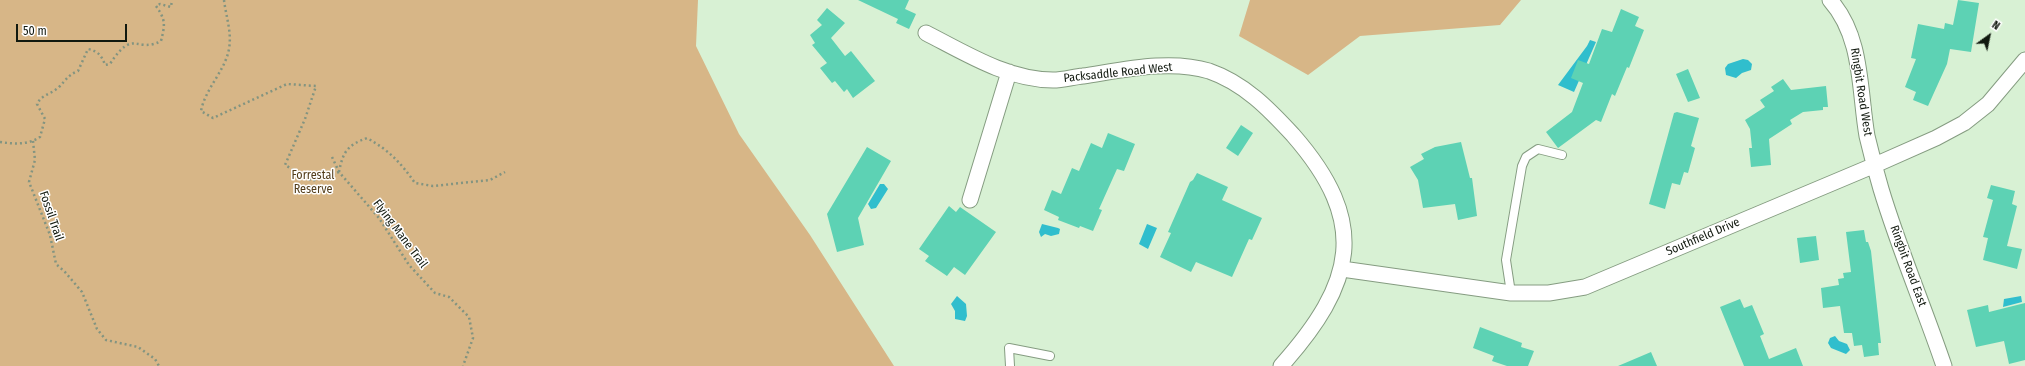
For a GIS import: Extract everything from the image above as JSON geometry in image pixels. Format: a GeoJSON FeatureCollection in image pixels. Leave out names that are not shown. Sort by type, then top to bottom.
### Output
{"type":"FeatureCollection","features":[{"type":"Feature","properties":{"kind":"street","name":"Ringbit Road West"},"geometry":{"type":"LineString","coordinates":[[1830,0],[1846,24],[1854,45],[1860,76],[1868,136],[1875,165]]}},
{"type":"Feature","properties":{"kind":"street","name":"Packsaddle Road West"},"geometry":{"type":"LineString","coordinates":[[926,33],[966,55],[1028,78],[1054,80],[1175,66],[1208,71],[1244,89],[1261,102],[1304,148],[1326,179],[1340,211],[1344,240],[1342,269],[1334,292],[1322,315],[1281,366]]}},
{"type":"Feature","properties":{"kind":"street","name":"Southfield Drive"},"geometry":{"type":"LineString","coordinates":[[1342,269],[1511,293],[1549,293],[1586,287],[1875,165],[1964,123],[1988,104],[2025,60]]}},
{"type":"Feature","properties":{"kind":"street"},"geometry":{"type":"LineString","coordinates":[[970,200],[1009,72]]}},
{"type":"Feature","properties":{"kind":"street","name":"Ringbit Road East"},"geometry":{"type":"LineString","coordinates":[[1875,165],[1881,189],[1944,366]]}},
{"type":"Feature","properties":{"kind":"lane"},"geometry":{"type":"LineString","coordinates":[[1511,293],[1506,260],[1522,166],[1526,157],[1538,149],[1562,156]]}},
{"type":"Feature","properties":{"kind":"lane"},"geometry":{"type":"LineString","coordinates":[[1010,366],[1010,348],[1050,356]]}},
{"type":"Feature","properties":{"kind":"path"},"geometry":{"type":"LineString","coordinates":[[0,142],[10,144],[33,142],[40,137],[45,119],[37,104],[40,98],[58,88],[68,75],[78,71],[88,49],[95,50],[102,57],[105,65],[110,64],[120,49],[125,45],[138,43],[152,45],[160,41],[165,24],[162,14],[156,6],[160,4],[171,7],[172,0]]}},
{"type":"Feature","properties":{"kind":"path"},"geometry":{"type":"LineString","coordinates":[[224,0],[230,30],[229,51],[203,100],[201,111],[213,118],[287,84],[316,86],[305,119],[285,165],[312,181],[339,172],[341,161],[352,144],[367,138],[386,150],[400,163],[415,183],[433,186],[490,180],[505,172]]}},
{"type":"Feature","properties":{"kind":"path","name":"Fossil Trail"},"geometry":{"type":"LineString","coordinates":[[33,142],[35,160],[29,182],[50,235],[56,264],[82,292],[97,329],[106,340],[138,347],[155,359],[159,366]]}},
{"type":"Feature","properties":{"kind":"path","name":"Flying Mane Trail"},"geometry":{"type":"LineString","coordinates":[[332,156],[339,172],[379,218],[409,265],[435,293],[448,297],[469,317],[473,338],[463,366]]}},
{"type":"Feature","properties":{"kind":"green space","name":"Forrestal Reserve"},"geometry":{"type":"Polygon","coordinates":[[[0,0],[698,0],[696,46],[739,134],[810,235],[894,366],[0,366],[0,0]]]}},
{"type":"Feature","properties":{"kind":"green space"},"geometry":{"type":"Polygon","coordinates":[[[1250,0],[1521,0],[1500,25],[1360,36],[1308,75],[1239,36],[1250,0]]]}},
{"type":"Feature","properties":{"kind":"water"},"geometry":{"type":"Polygon","coordinates":[[[1590,40],[1596,42],[1574,92],[1558,85],[1587,46],[1590,40]]]}},
{"type":"Feature","properties":{"kind":"water"},"geometry":{"type":"Polygon","coordinates":[[[1743,59],[1748,60],[1752,64],[1751,70],[1742,73],[1736,78],[1726,75],[1725,68],[1728,64],[1743,59]]]}},
{"type":"Feature","properties":{"kind":"water"},"geometry":{"type":"Polygon","coordinates":[[[880,184],[884,184],[888,189],[876,208],[871,209],[868,204],[880,184]]]}},
{"type":"Feature","properties":{"kind":"water"},"geometry":{"type":"Polygon","coordinates":[[[1042,224],[1060,229],[1059,234],[1051,236],[1045,234],[1041,237],[1039,232],[1042,224]]]}},
{"type":"Feature","properties":{"kind":"water"},"geometry":{"type":"Polygon","coordinates":[[[1147,224],[1157,228],[1148,249],[1139,244],[1147,224]]]}},
{"type":"Feature","properties":{"kind":"water"},"geometry":{"type":"Polygon","coordinates":[[[957,296],[966,304],[967,316],[965,321],[955,319],[955,311],[951,304],[957,296]]]}},
{"type":"Feature","properties":{"kind":"water"},"geometry":{"type":"Polygon","coordinates":[[[2021,296],[2022,302],[2003,307],[2004,299],[2021,296]]]}},
{"type":"Feature","properties":{"kind":"water"},"geometry":{"type":"Polygon","coordinates":[[[1835,336],[1839,341],[1847,344],[1850,350],[1846,354],[1831,348],[1828,343],[1830,338],[1835,336]]]}},
{"type":"Feature","properties":{"kind":"building"},"geometry":{"type":"Polygon","coordinates":[[[858,0],[909,0],[905,9],[916,14],[909,29],[896,23],[898,19],[858,0]]]}},
{"type":"Feature","properties":{"kind":"building"},"geometry":{"type":"Polygon","coordinates":[[[1958,0],[1979,3],[1971,52],[1950,49],[1947,64],[1928,106],[1913,100],[1916,92],[1905,87],[1916,59],[1911,58],[1918,24],[1944,29],[1945,23],[1953,25],[1958,0]]]}},
{"type":"Feature","properties":{"kind":"building"},"geometry":{"type":"Polygon","coordinates":[[[827,8],[845,23],[831,38],[845,56],[851,51],[875,81],[853,98],[847,89],[844,92],[835,81],[832,83],[820,68],[827,63],[812,45],[815,43],[810,35],[822,25],[817,20],[827,8]]]}},
{"type":"Feature","properties":{"kind":"building"},"geometry":{"type":"Polygon","coordinates":[[[1621,9],[1639,17],[1635,26],[1644,30],[1629,68],[1627,67],[1615,96],[1612,94],[1601,122],[1596,120],[1558,148],[1546,132],[1572,112],[1583,83],[1571,78],[1578,60],[1589,64],[1602,29],[1612,32],[1621,9]]]}},
{"type":"Feature","properties":{"kind":"building"},"geometry":{"type":"Polygon","coordinates":[[[1688,69],[1700,98],[1688,102],[1676,74],[1688,69]]]}},
{"type":"Feature","properties":{"kind":"building"},"geometry":{"type":"Polygon","coordinates":[[[1783,79],[1791,90],[1826,86],[1828,107],[1823,107],[1823,110],[1803,112],[1790,120],[1792,124],[1769,139],[1771,165],[1751,167],[1749,148],[1752,148],[1750,129],[1745,120],[1765,107],[1760,100],[1774,91],[1771,87],[1783,79]]]}},
{"type":"Feature","properties":{"kind":"building"},"geometry":{"type":"Polygon","coordinates":[[[1677,112],[1699,118],[1691,146],[1695,148],[1688,173],[1684,172],[1680,185],[1672,183],[1665,209],[1649,204],[1674,113],[1677,112]]]}},
{"type":"Feature","properties":{"kind":"building"},"geometry":{"type":"Polygon","coordinates":[[[1241,125],[1253,133],[1238,156],[1226,148],[1241,125]]]}},
{"type":"Feature","properties":{"kind":"building"},"geometry":{"type":"Polygon","coordinates":[[[1108,133],[1135,144],[1124,171],[1117,169],[1099,209],[1102,210],[1093,231],[1080,226],[1079,228],[1058,220],[1059,217],[1044,210],[1052,190],[1061,194],[1072,168],[1079,171],[1091,143],[1102,148],[1108,133]]]}},
{"type":"Feature","properties":{"kind":"building"},"geometry":{"type":"Polygon","coordinates":[[[1461,142],[1470,178],[1472,178],[1477,216],[1458,220],[1455,204],[1423,208],[1418,180],[1410,167],[1424,159],[1421,154],[1435,147],[1461,142]]]}},
{"type":"Feature","properties":{"kind":"building"},"geometry":{"type":"Polygon","coordinates":[[[867,147],[891,161],[858,218],[864,245],[837,252],[827,214],[867,147]]]}},
{"type":"Feature","properties":{"kind":"building"},"geometry":{"type":"Polygon","coordinates":[[[1197,173],[1228,187],[1222,200],[1262,218],[1252,240],[1249,239],[1232,277],[1196,262],[1191,272],[1160,257],[1171,233],[1168,232],[1190,182],[1197,173]]]}},
{"type":"Feature","properties":{"kind":"building"},"geometry":{"type":"Polygon","coordinates":[[[1991,185],[2015,191],[2012,204],[2017,206],[2007,246],[2022,249],[2017,269],[1983,260],[1988,238],[1983,237],[1993,200],[1987,198],[1991,185]]]}},
{"type":"Feature","properties":{"kind":"building"},"geometry":{"type":"Polygon","coordinates":[[[949,206],[956,212],[960,207],[996,232],[965,275],[954,267],[947,276],[925,261],[929,256],[919,249],[949,206]]]}},
{"type":"Feature","properties":{"kind":"building"},"geometry":{"type":"Polygon","coordinates":[[[1864,230],[1866,242],[1868,242],[1871,251],[1881,343],[1878,343],[1879,355],[1864,357],[1862,345],[1854,346],[1852,333],[1844,333],[1840,306],[1823,308],[1821,288],[1839,285],[1838,279],[1844,278],[1843,273],[1851,272],[1846,232],[1864,230]]]}},
{"type":"Feature","properties":{"kind":"building"},"geometry":{"type":"Polygon","coordinates":[[[1816,236],[1819,260],[1800,263],[1797,238],[1816,236]]]}},
{"type":"Feature","properties":{"kind":"building"},"geometry":{"type":"Polygon","coordinates":[[[1740,299],[1744,308],[1752,305],[1764,334],[1760,336],[1769,359],[1796,348],[1803,366],[1744,366],[1720,307],[1740,299]]]}},
{"type":"Feature","properties":{"kind":"building"},"geometry":{"type":"Polygon","coordinates":[[[2025,303],[2025,360],[2009,364],[2004,341],[1976,347],[1967,310],[1988,305],[1989,312],[2025,303]]]}},
{"type":"Feature","properties":{"kind":"building"},"geometry":{"type":"Polygon","coordinates":[[[1480,327],[1522,343],[1521,347],[1534,351],[1528,366],[1507,366],[1492,361],[1494,356],[1473,348],[1480,327]]]}},
{"type":"Feature","properties":{"kind":"building"},"geometry":{"type":"Polygon","coordinates":[[[1651,352],[1657,366],[1618,366],[1651,352]]]}}]}
